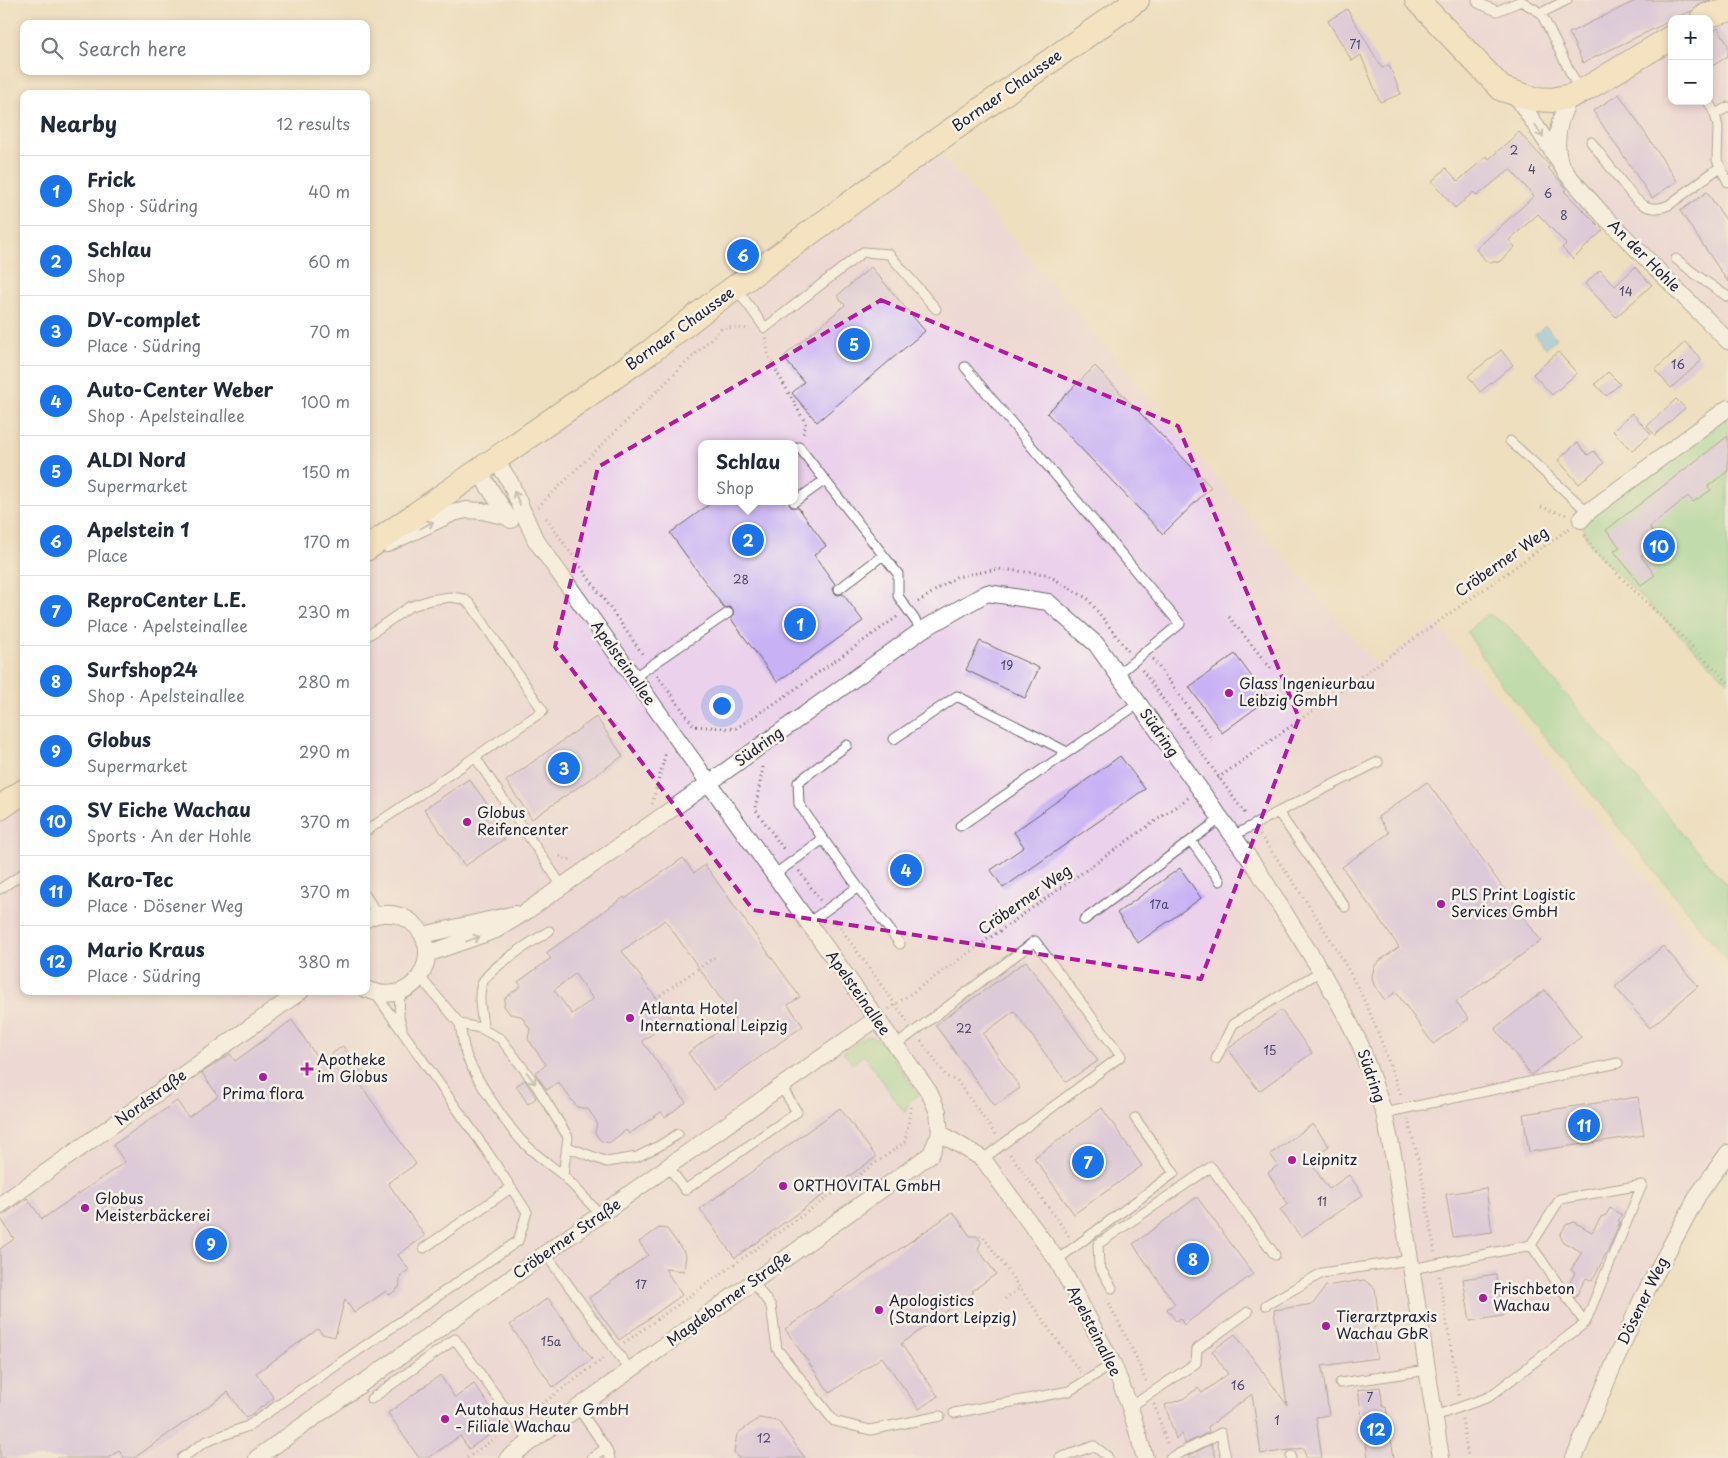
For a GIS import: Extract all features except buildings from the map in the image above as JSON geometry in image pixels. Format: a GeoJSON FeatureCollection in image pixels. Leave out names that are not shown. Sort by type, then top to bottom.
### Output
{"type":"FeatureCollection","features":[{"type":"Feature","properties":{"kind":"main road","name":"Bornaer Chaussee"},"geometry":{"type":"LineString","coordinates":[[370,548],[650,352],[932,144],[1137,0]]}},
{"type":"Feature","properties":{"kind":"main road"},"geometry":{"type":"LineString","coordinates":[[1417,0],[1502,89],[1516,95],[1534,99],[1552,100],[1575,94],[1668,43]]}},
{"type":"Feature","properties":{"kind":"main road"},"geometry":{"type":"LineString","coordinates":[[1708,15],[1728,10]]}},
{"type":"Feature","properties":{"kind":"main road"},"geometry":{"type":"LineString","coordinates":[[0,808],[20,794]]}},
{"type":"Feature","properties":{"kind":"street"},"geometry":{"type":"LineString","coordinates":[[1562,168],[1557,152],[1557,138],[1563,113],[1575,94]]}},
{"type":"Feature","properties":{"kind":"street","name":"An der Hohle"},"geometry":{"type":"LineString","coordinates":[[1516,95],[1562,168],[1603,215],[1728,341]]}},
{"type":"Feature","properties":{"kind":"street"},"geometry":{"type":"LineString","coordinates":[[1584,516],[1728,408]]}},
{"type":"Feature","properties":{"kind":"street","name":"Apelsteinallee"},"geometry":{"type":"LineString","coordinates":[[488,466],[508,517]]}},
{"type":"Feature","properties":{"kind":"street","name":"Apelsteinallee"},"geometry":{"type":"LineString","coordinates":[[488,466],[510,482],[534,539],[929,1092],[938,1112],[940,1134],[983,1159],[1057,1260],[1113,1364],[1130,1407],[1145,1458]]}},
{"type":"Feature","properties":{"kind":"street","name":"Apelsteinallee"},"geometry":{"type":"LineString","coordinates":[[370,549],[453,513],[466,510],[482,511],[508,517],[534,539]]}},
{"type":"Feature","properties":{"kind":"street","name":"Südring"},"geometry":{"type":"LineString","coordinates":[[427,954],[496,930],[526,911],[922,630],[986,593],[1048,602],[1096,644],[1259,872],[1321,972],[1360,1044],[1384,1113],[1395,1164],[1442,1458]]}},
{"type":"Feature","properties":{"kind":"street","name":"Südring"},"geometry":{"type":"LineString","coordinates":[[423,936],[526,911]]}},
{"type":"Feature","properties":{"kind":"street"},"geometry":{"type":"LineString","coordinates":[[371,991],[392,994],[408,989],[420,977],[425,966],[427,954],[423,936],[417,926],[398,915],[372,916]]}},
{"type":"Feature","properties":{"kind":"street","name":"Nordstraße"},"geometry":{"type":"LineString","coordinates":[[0,1205],[295,995]]}},
{"type":"Feature","properties":{"kind":"street","name":"Cröberner Straße"},"geometry":{"type":"LineString","coordinates":[[257,1458],[876,1019]]}},
{"type":"Feature","properties":{"kind":"street","name":"Magdeborner Straße"},"geometry":{"type":"LineString","coordinates":[[508,1458],[931,1154],[940,1134]]}},
{"type":"Feature","properties":{"kind":"street","name":"Dösener Weg"},"geometry":{"type":"LineString","coordinates":[[1574,1458],[1641,1301],[1698,1195],[1728,1153]]}},
{"type":"Feature","properties":{"kind":"lane"},"geometry":{"type":"LineString","coordinates":[[1477,0],[1478,3],[1497,11],[1521,1],[1541,13],[1575,94]]}},
{"type":"Feature","properties":{"kind":"lane"},"geometry":{"type":"LineString","coordinates":[[1541,13],[1567,0]]}},
{"type":"Feature","properties":{"kind":"lane"},"geometry":{"type":"LineString","coordinates":[[1710,105],[1718,127],[1716,154],[1720,168],[1728,182]]}},
{"type":"Feature","properties":{"kind":"lane"},"geometry":{"type":"LineString","coordinates":[[1714,114],[1728,107]]}},
{"type":"Feature","properties":{"kind":"lane"},"geometry":{"type":"LineString","coordinates":[[1591,142],[1631,194],[1647,208],[1660,208],[1669,205],[1720,168]]}},
{"type":"Feature","properties":{"kind":"lane"},"geometry":{"type":"LineString","coordinates":[[736,288],[765,328],[864,252],[889,254],[936,309]]}},
{"type":"Feature","properties":{"kind":"lane"},"geometry":{"type":"LineString","coordinates":[[1676,259],[1728,297]]}},
{"type":"Feature","properties":{"kind":"lane"},"geometry":{"type":"LineString","coordinates":[[965,367],[1180,624],[1118,674]]}},
{"type":"Feature","properties":{"kind":"lane"},"geometry":{"type":"LineString","coordinates":[[1510,441],[1584,516]]}},
{"type":"Feature","properties":{"kind":"lane"},"geometry":{"type":"LineString","coordinates":[[800,447],[898,574],[898,596],[922,630]]}},
{"type":"Feature","properties":{"kind":"lane"},"geometry":{"type":"LineString","coordinates":[[798,499],[825,480]]}},
{"type":"Feature","properties":{"kind":"lane"},"geometry":{"type":"LineString","coordinates":[[839,589],[883,555]]}},
{"type":"Feature","properties":{"kind":"lane"},"geometry":{"type":"LineString","coordinates":[[370,634],[409,607],[430,600],[450,597],[464,598],[472,606],[543,711],[370,828]]}},
{"type":"Feature","properties":{"kind":"lane"},"geometry":{"type":"LineString","coordinates":[[634,678],[728,614]]}},
{"type":"Feature","properties":{"kind":"lane"},"geometry":{"type":"LineString","coordinates":[[894,739],[957,696],[1067,752]]}},
{"type":"Feature","properties":{"kind":"lane"},"geometry":{"type":"LineString","coordinates":[[960,826],[1138,704]]}},
{"type":"Feature","properties":{"kind":"lane"},"geometry":{"type":"LineString","coordinates":[[847,745],[798,782],[799,804],[900,944]]}},
{"type":"Feature","properties":{"kind":"lane"},"geometry":{"type":"LineString","coordinates":[[475,757],[562,886]]}},
{"type":"Feature","properties":{"kind":"lane"},"geometry":{"type":"LineString","coordinates":[[1233,836],[1378,762]]}},
{"type":"Feature","properties":{"kind":"lane"},"geometry":{"type":"LineString","coordinates":[[1278,812],[1346,907]]}},
{"type":"Feature","properties":{"kind":"lane"},"geometry":{"type":"LineString","coordinates":[[1084,920],[1220,819]]}},
{"type":"Feature","properties":{"kind":"lane"},"geometry":{"type":"LineString","coordinates":[[774,875],[823,839]]}},
{"type":"Feature","properties":{"kind":"lane"},"geometry":{"type":"LineString","coordinates":[[1191,841],[1220,881]]}},
{"type":"Feature","properties":{"kind":"lane"},"geometry":{"type":"LineString","coordinates":[[0,889],[20,876]]}},
{"type":"Feature","properties":{"kind":"lane"},"geometry":{"type":"LineString","coordinates":[[808,923],[858,887]]}},
{"type":"Feature","properties":{"kind":"lane"},"geometry":{"type":"LineString","coordinates":[[484,1030],[480,1003],[483,981],[501,964],[549,931]]}},
{"type":"Feature","properties":{"kind":"lane"},"geometry":{"type":"LineString","coordinates":[[895,1046],[1035,941],[1121,1056],[983,1159]]}},
{"type":"Feature","properties":{"kind":"lane"},"geometry":{"type":"LineString","coordinates":[[1216,1059],[1233,1024],[1321,972]]}},
{"type":"Feature","properties":{"kind":"lane"},"geometry":{"type":"LineString","coordinates":[[420,977],[460,1024],[467,1056],[499,1111],[519,1138],[563,1175],[601,1215]]}},
{"type":"Feature","properties":{"kind":"lane"},"geometry":{"type":"LineString","coordinates":[[182,1458],[205,1442],[248,1426],[518,1241],[527,1212],[371,991]]}},
{"type":"Feature","properties":{"kind":"lane"},"geometry":{"type":"LineString","coordinates":[[400,992],[399,1017],[403,1034]]}},
{"type":"Feature","properties":{"kind":"lane"},"geometry":{"type":"LineString","coordinates":[[460,1024],[484,1030],[501,1039],[536,1085],[568,1137],[563,1175]]}},
{"type":"Feature","properties":{"kind":"lane"},"geometry":{"type":"LineString","coordinates":[[1384,1113],[1618,1063]]}},
{"type":"Feature","properties":{"kind":"lane"},"geometry":{"type":"LineString","coordinates":[[669,1167],[685,1190],[797,1112],[781,1086]]}},
{"type":"Feature","properties":{"kind":"lane"},"geometry":{"type":"LineString","coordinates":[[1057,1260],[1174,1173],[1135,1118]]}},
{"type":"Feature","properties":{"kind":"lane"},"geometry":{"type":"LineString","coordinates":[[567,1146],[606,1162],[637,1157],[678,1134]]}},
{"type":"Feature","properties":{"kind":"lane"},"geometry":{"type":"LineString","coordinates":[[1108,1291],[1100,1266],[1098,1244],[1211,1167],[1274,1256]]}},
{"type":"Feature","properties":{"kind":"lane"},"geometry":{"type":"LineString","coordinates":[[1266,1305],[1322,1273],[1411,1265],[1531,1246],[1560,1199],[1642,1186],[1585,1323],[1488,1397],[1435,1416]]}},
{"type":"Feature","properties":{"kind":"lane"},"geometry":{"type":"LineString","coordinates":[[424,1248],[510,1188]]}},
{"type":"Feature","properties":{"kind":"lane"},"geometry":{"type":"LineString","coordinates":[[1531,1246],[1585,1323]]}},
{"type":"Feature","properties":{"kind":"lane"},"geometry":{"type":"LineString","coordinates":[[545,1253],[630,1370]]}},
{"type":"Feature","properties":{"kind":"lane"},"geometry":{"type":"LineString","coordinates":[[753,1282],[771,1306],[776,1349],[834,1421],[870,1430],[940,1416]]}},
{"type":"Feature","properties":{"kind":"lane"},"geometry":{"type":"LineString","coordinates":[[1130,1407],[1196,1363],[1198,1349],[1248,1312]]}},
{"type":"Feature","properties":{"kind":"lane"},"geometry":{"type":"LineString","coordinates":[[371,1399],[455,1339],[530,1442]]}},
{"type":"Feature","properties":{"kind":"lane"},"geometry":{"type":"LineString","coordinates":[[954,1413],[1069,1391],[1113,1364]]}},
{"type":"Feature","properties":{"kind":"lane"},"geometry":{"type":"LineString","coordinates":[[1340,1383],[1428,1370]]}},
{"type":"Feature","properties":{"kind":"lane"},"geometry":{"type":"LineString","coordinates":[[578,1408],[606,1448],[610,1458]]}},
{"type":"Feature","properties":{"kind":"lane"},"geometry":{"type":"LineString","coordinates":[[1171,1457],[1221,1433],[1226,1458]]}},
{"type":"Feature","properties":{"kind":"lane"},"geometry":{"type":"LineString","coordinates":[[1060,1458],[1094,1446],[1108,1456],[1108,1458]]}},
{"type":"Feature","properties":{"kind":"lane"},"geometry":{"type":"LineString","coordinates":[[592,1458],[606,1448]]}},
{"type":"Feature","properties":{"kind":"path"},"geometry":{"type":"LineString","coordinates":[[800,447],[806,424],[768,356],[765,328],[754,330],[740,327],[723,327],[537,507],[694,726],[735,729],[778,702],[897,618]]}},
{"type":"Feature","properties":{"kind":"path"},"geometry":{"type":"LineString","coordinates":[[1541,507],[1584,516],[1586,538],[1596,553],[1728,682]]}},
{"type":"Feature","properties":{"kind":"path","name":"Cröberner Weg"},"geometry":{"type":"LineString","coordinates":[[1219,777],[1584,516]]}},
{"type":"Feature","properties":{"kind":"path"},"geometry":{"type":"LineString","coordinates":[[1229,617],[1273,671]]}},
{"type":"Feature","properties":{"kind":"path"},"geometry":{"type":"LineString","coordinates":[[1147,651],[1212,740]]}},
{"type":"Feature","properties":{"kind":"path"},"geometry":{"type":"LineString","coordinates":[[644,809],[652,803],[667,746]]}},
{"type":"Feature","properties":{"kind":"path"},"geometry":{"type":"LineString","coordinates":[[763,767],[755,809],[947,1078],[956,1081],[1076,1246]]}},
{"type":"Feature","properties":{"kind":"path","name":"Cröberner Weg"},"geometry":{"type":"LineString","coordinates":[[876,1019],[1186,800]]}},
{"type":"Feature","properties":{"kind":"path"},"geometry":{"type":"LineString","coordinates":[[560,856],[562,859],[570,860],[578,854]]}},
{"type":"Feature","properties":{"kind":"path"},"geometry":{"type":"LineString","coordinates":[[656,998],[715,957]]}},
{"type":"Feature","properties":{"kind":"path"},"geometry":{"type":"LineString","coordinates":[[467,1458],[905,1142],[911,1106]]}},
{"type":"Feature","properties":{"kind":"path"},"geometry":{"type":"LineString","coordinates":[[980,1236],[982,1235],[1086,1380]]}},
{"type":"Feature","properties":{"kind":"path"},"geometry":{"type":"LineString","coordinates":[[1005,1299],[1020,1288]]}},
{"type":"Feature","properties":{"kind":"path"},"geometry":{"type":"LineString","coordinates":[[1108,1291],[1136,1357],[1171,1457]]}},
{"type":"Feature","properties":{"kind":"highlighted area"},"geometry":{"type":"Polygon","coordinates":[[[881,300],[1178,426],[1299,718],[1201,979],[753,910],[555,647],[598,467],[881,300]]]}},
{"type":"Feature","properties":{"kind":"shaded area"},"geometry":{"type":"Polygon","coordinates":[[[1417,0],[1728,0],[1728,341],[1562,168],[1563,113],[1516,95],[1417,0]]]}},
{"type":"Feature","properties":{"kind":"shaded area"},"geometry":{"type":"Polygon","coordinates":[[[932,144],[1376,665],[1436,623],[1728,981],[1728,1153],[1698,1195],[1574,1458],[0,1458],[0,808],[20,794],[20,995],[370,995],[370,546],[932,144]]]}},
{"type":"Feature","properties":{"kind":"green space"},"geometry":{"type":"Polygon","coordinates":[[[1728,408],[1728,682],[1596,553],[1586,538],[1581,520],[1728,408]]]}},
{"type":"Feature","properties":{"kind":"green space"},"geometry":{"type":"Polygon","coordinates":[[[1489,614],[1509,627],[1728,887],[1728,961],[1492,672],[1467,632],[1489,614]]]}},
{"type":"Feature","properties":{"kind":"green space"},"geometry":{"type":"Polygon","coordinates":[[[871,1036],[882,1043],[919,1095],[908,1103],[905,1113],[864,1055],[852,1064],[843,1052],[865,1037],[871,1036]]]}},
{"type":"Feature","properties":{"kind":"water"},"geometry":{"type":"Polygon","coordinates":[[[1545,325],[1557,339],[1546,348],[1535,335],[1545,325]]]}},
{"type":"Feature","properties":{"kind":"place","name":"Apelstein 1"},"geometry":{"type":"Point","coordinates":[743,255]}},
{"type":"Feature","properties":{"kind":"place","name":"ALDI Nord"},"geometry":{"type":"Point","coordinates":[854,344]}},
{"type":"Feature","properties":{"kind":"place","name":"Schlau"},"geometry":{"type":"Point","coordinates":[748,540]}},
{"type":"Feature","properties":{"kind":"place","name":"SV Eiche Wachau"},"geometry":{"type":"Point","coordinates":[1659,546]}},
{"type":"Feature","properties":{"kind":"place","name":"Frick"},"geometry":{"type":"Point","coordinates":[800,624]}},
{"type":"Feature","properties":{"kind":"place","name":"Glass Ingenieurbau Leibzig GmbH"},"geometry":{"type":"Point","coordinates":[1229,693]}},
{"type":"Feature","properties":{"kind":"place","name":"DV-complet"},"geometry":{"type":"Point","coordinates":[564,768]}},
{"type":"Feature","properties":{"kind":"place","name":"Globus Reifencenter"},"geometry":{"type":"Point","coordinates":[467,822]}},
{"type":"Feature","properties":{"kind":"place","name":"Auto-Center Weber"},"geometry":{"type":"Point","coordinates":[906,870]}},
{"type":"Feature","properties":{"kind":"place","name":"PLS Print Logistic Services GmbH"},"geometry":{"type":"Point","coordinates":[1441,904]}},
{"type":"Feature","properties":{"kind":"place","name":"Atlanta Hotel International Leipzig"},"geometry":{"type":"Point","coordinates":[630,1018]}},
{"type":"Feature","properties":{"kind":"place","name":"Apotheke im Globus"},"geometry":{"type":"Point","coordinates":[307,1069]}},
{"type":"Feature","properties":{"kind":"place","name":"Prima flora"},"geometry":{"type":"Point","coordinates":[263,1077]}},
{"type":"Feature","properties":{"kind":"place","name":"Karo-Tec"},"geometry":{"type":"Point","coordinates":[1584,1125]}},
{"type":"Feature","properties":{"kind":"place","name":"Leipnitz"},"geometry":{"type":"Point","coordinates":[1292,1160]}},
{"type":"Feature","properties":{"kind":"place","name":"ReproCenter L.E."},"geometry":{"type":"Point","coordinates":[1088,1162]}},
{"type":"Feature","properties":{"kind":"place","name":"ORTHOVITAL GmbH"},"geometry":{"type":"Point","coordinates":[783,1186]}},
{"type":"Feature","properties":{"kind":"place","name":"Globus Meisterbäckerei"},"geometry":{"type":"Point","coordinates":[85,1208]}},
{"type":"Feature","properties":{"kind":"place","name":"Globus"},"geometry":{"type":"Point","coordinates":[211,1244]}},
{"type":"Feature","properties":{"kind":"place","name":"Surfshop24"},"geometry":{"type":"Point","coordinates":[1193,1259]}},
{"type":"Feature","properties":{"kind":"place","name":"Frischbeton Wachau"},"geometry":{"type":"Point","coordinates":[1483,1298]}},
{"type":"Feature","properties":{"kind":"place","name":"Apologistics (Standort Leipzig)"},"geometry":{"type":"Point","coordinates":[879,1310]}},
{"type":"Feature","properties":{"kind":"place","name":"Tierarztpraxis Wachau GbR"},"geometry":{"type":"Point","coordinates":[1326,1326]}},
{"type":"Feature","properties":{"kind":"place","name":"Autohaus Heuter GmbH - Filiale Wachau"},"geometry":{"type":"Point","coordinates":[445,1419]}},
{"type":"Feature","properties":{"kind":"place","name":"Mario Kraus"},"geometry":{"type":"Point","coordinates":[1376,1429]}}]}
